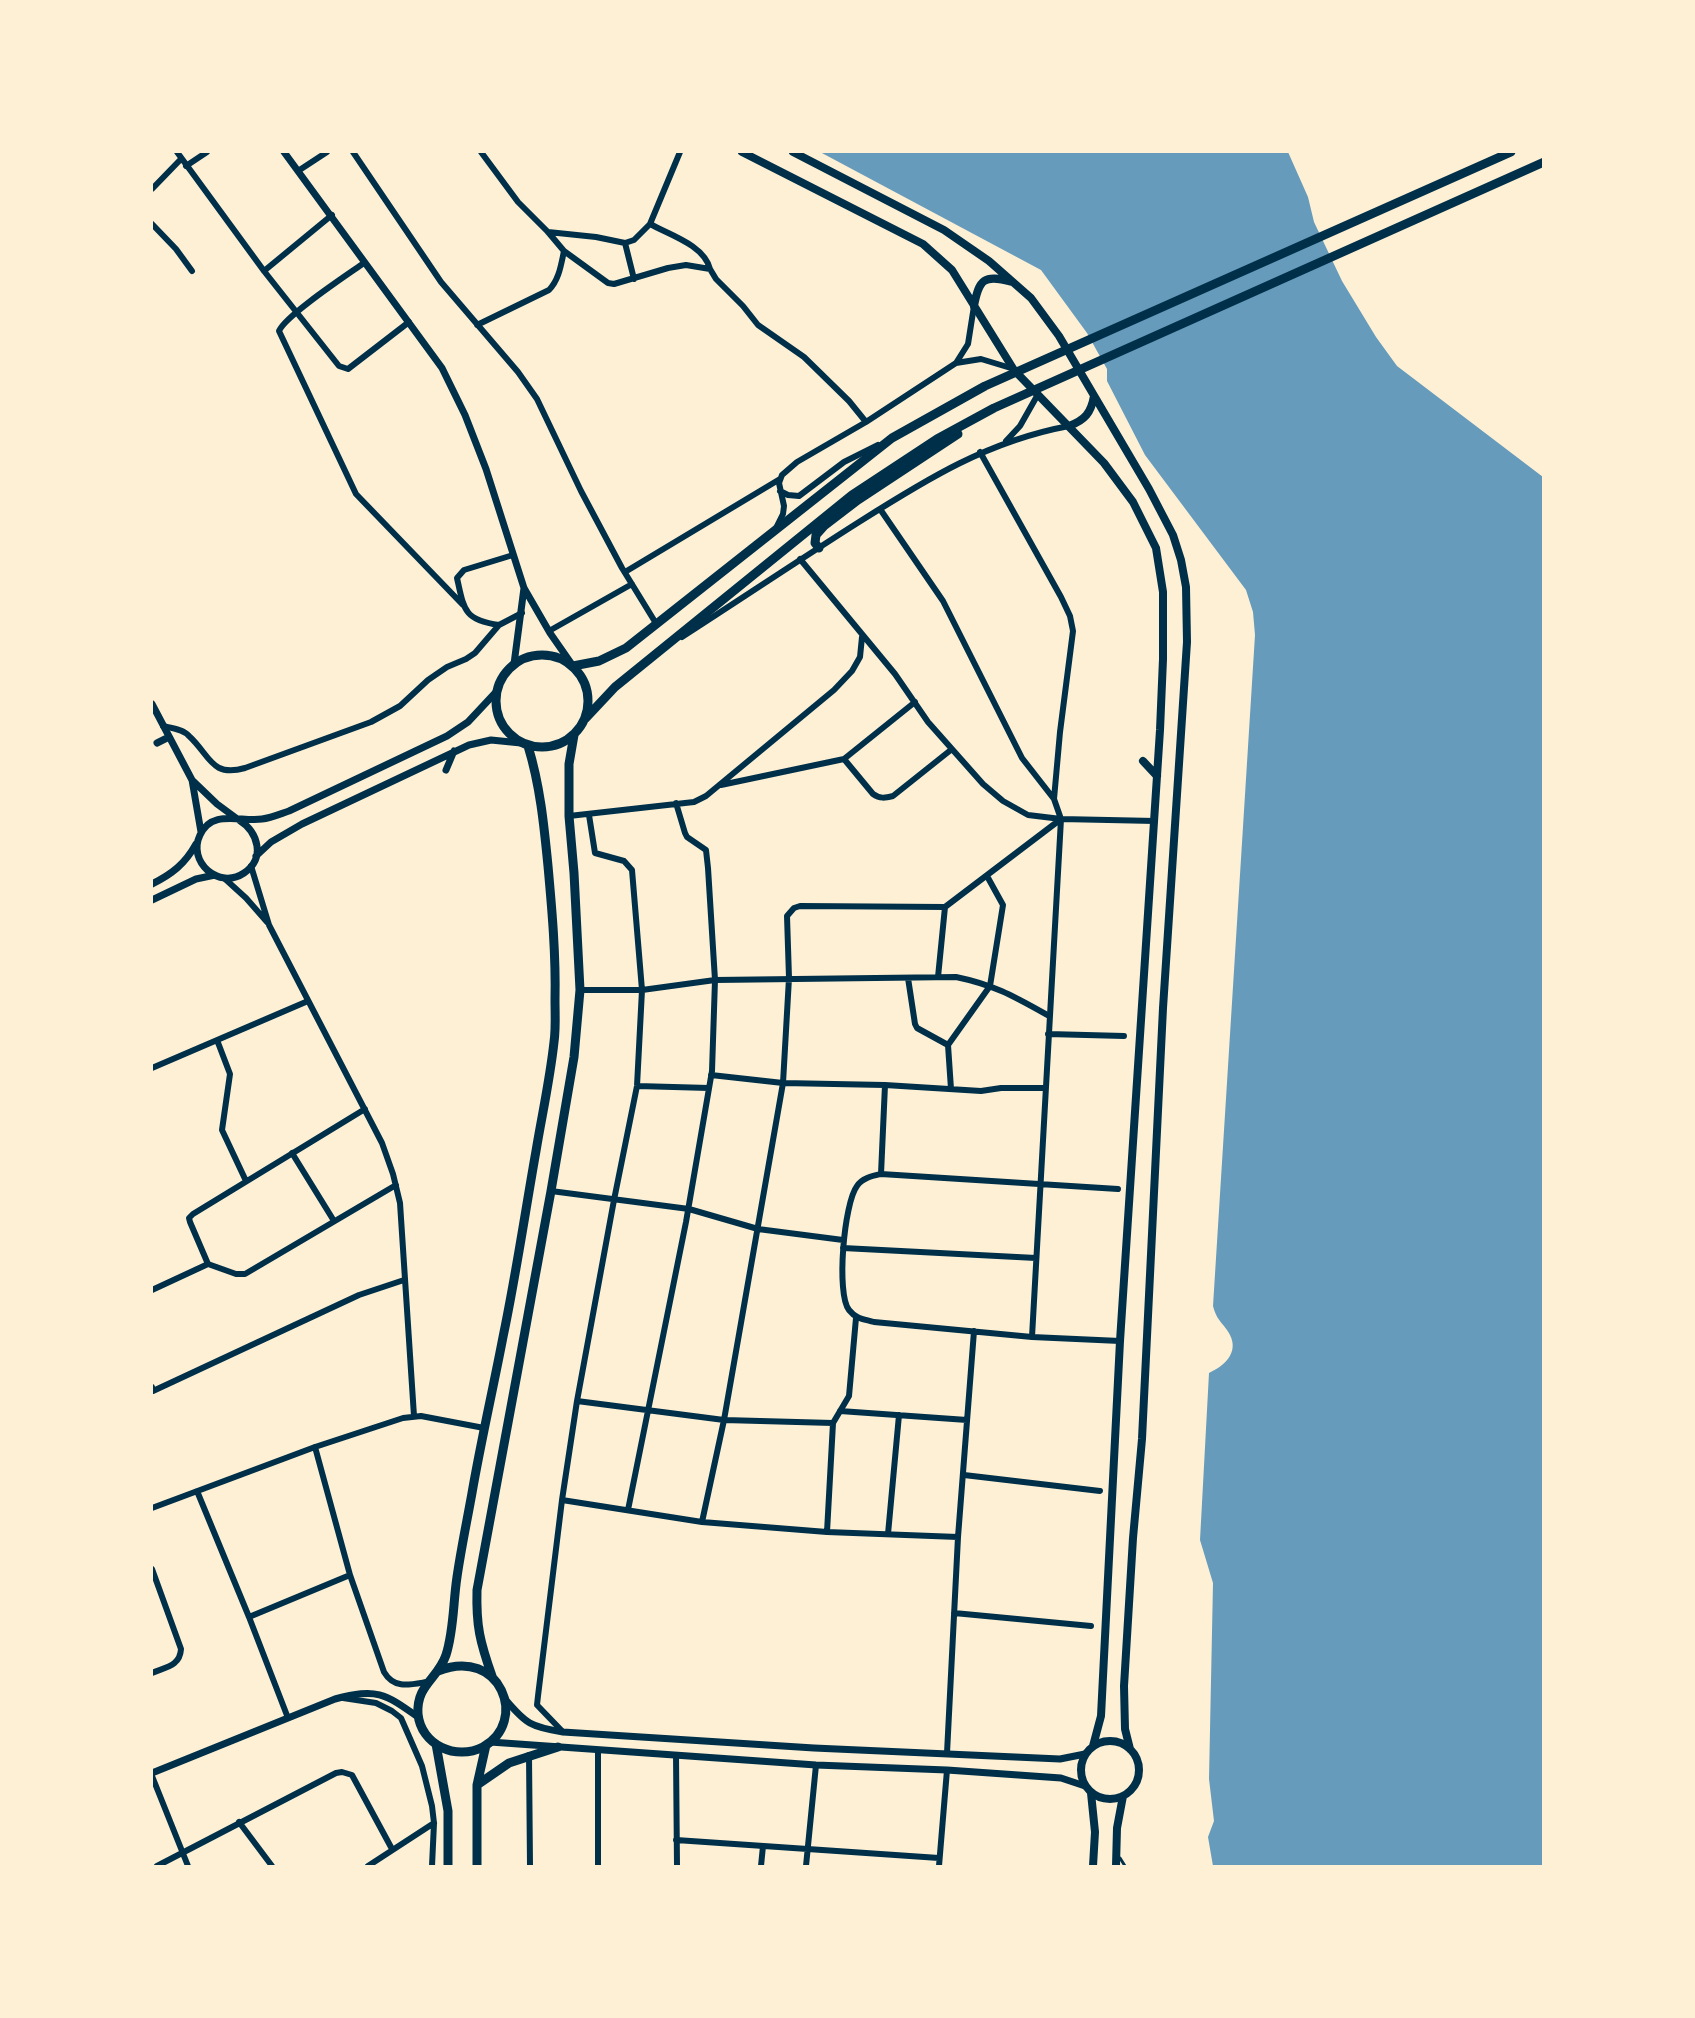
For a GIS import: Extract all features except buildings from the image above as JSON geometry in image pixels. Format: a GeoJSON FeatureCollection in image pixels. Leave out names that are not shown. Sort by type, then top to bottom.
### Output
{"type":"FeatureCollection","features":[{"type":"Feature","properties":{"kind":"main road"},"geometry":{"type":"LineString","coordinates":[[742,152],[923,244],[952,270],[1014,370],[1104,463],[1133,502],[1156,548],[1163,592],[1163,659],[1155,822],[1120,1341],[1101,1716],[1093,1746]]}},
{"type":"Feature","properties":{"kind":"main road"},"geometry":{"type":"LineString","coordinates":[[793,152],[944,230],[989,261],[1031,298],[1059,336],[1149,489],[1173,534],[1181,560],[1186,598],[1187,642],[1163,1008],[1142,1439],[1124,1686],[1125,1729],[1130,1749]]}},
{"type":"Feature","properties":{"kind":"main road"},"geometry":{"type":"LineString","coordinates":[[573,666],[599,661],[626,648],[892,438],[985,386],[1511,152]]}},
{"type":"Feature","properties":{"kind":"main road"},"geometry":{"type":"LineString","coordinates":[[585,718],[589,704],[588,690],[582,677],[563,659],[550,655],[538,654],[514,664],[506,672],[497,691],[496,706],[500,721],[509,734],[525,744],[553,746],[564,742],[574,735],[585,718],[615,687],[852,495],[937,439],[994,408],[1544,162]]}},
{"type":"Feature","properties":{"kind":"main road"},"geometry":{"type":"LineString","coordinates":[[974,306],[976,289],[988,279],[1015,283]]}},
{"type":"Feature","properties":{"kind":"main road"},"geometry":{"type":"LineString","coordinates":[[1069,426],[1086,417],[1092,408],[1094,396]]}},
{"type":"Feature","properties":{"kind":"main road"},"geometry":{"type":"LineString","coordinates":[[819,548],[815,543],[816,535],[824,526],[858,500],[994,408]]}},
{"type":"Feature","properties":{"kind":"main road"},"geometry":{"type":"LineString","coordinates":[[477,1866],[477,1785],[488,1744],[502,1725],[506,1712],[505,1699],[492,1676],[482,1649],[476,1621],[477,1590],[551,1191],[574,1057],[580,990],[569,816],[569,764],[574,735]]}},
{"type":"Feature","properties":{"kind":"main road"},"geometry":{"type":"LineString","coordinates":[[488,1744],[474,1751],[460,1753],[435,1744],[422,1727],[418,1717],[418,1703],[426,1682],[438,1671],[446,1656],[451,1633],[456,1578],[506,1323],[554,1040],[555,965],[551,894],[538,778],[525,744]]}},
{"type":"Feature","properties":{"kind":"main road"},"geometry":{"type":"LineString","coordinates":[[1143,762],[1157,776]]}},
{"type":"Feature","properties":{"kind":"main road"},"geometry":{"type":"LineString","coordinates":[[438,1671],[452,1666],[466,1665],[480,1668],[492,1676]]}},
{"type":"Feature","properties":{"kind":"main road"},"geometry":{"type":"LineString","coordinates":[[1088,1789],[1107,1799],[1123,1796],[1131,1791],[1139,1774],[1136,1757],[1130,1749],[1112,1741],[1102,1742],[1093,1746],[1085,1754],[1081,1765],[1081,1776],[1088,1789],[1095,1832],[1093,1866]]}},
{"type":"Feature","properties":{"kind":"main road"},"geometry":{"type":"LineString","coordinates":[[435,1744],[448,1811],[445,1865]]}},
{"type":"Feature","properties":{"kind":"main road"},"geometry":{"type":"LineString","coordinates":[[477,1785],[509,1763],[558,1747]]}},
{"type":"Feature","properties":{"kind":"main road"},"geometry":{"type":"LineString","coordinates":[[1116,1866],[1117,1828],[1123,1796]]}},
{"type":"Feature","properties":{"kind":"street"},"geometry":{"type":"LineString","coordinates":[[177,152],[264,271],[343,369],[348,369],[409,322]]}},
{"type":"Feature","properties":{"kind":"street"},"geometry":{"type":"LineString","coordinates":[[186,166],[207,152]]}},
{"type":"Feature","properties":{"kind":"street"},"geometry":{"type":"LineString","coordinates":[[284,152],[442,368],[465,415],[486,469],[524,588],[573,666]]}},
{"type":"Feature","properties":{"kind":"street"},"geometry":{"type":"LineString","coordinates":[[298,171],[327,152]]}},
{"type":"Feature","properties":{"kind":"street"},"geometry":{"type":"LineString","coordinates":[[353,152],[441,282],[518,372],[537,399],[581,491],[657,625]]}},
{"type":"Feature","properties":{"kind":"street"},"geometry":{"type":"LineString","coordinates":[[481,152],[518,202],[549,232],[564,251],[608,284],[686,265],[710,269]]}},
{"type":"Feature","properties":{"kind":"street"},"geometry":{"type":"LineString","coordinates":[[549,232],[625,243],[634,240],[650,224],[680,152]]}},
{"type":"Feature","properties":{"kind":"street"},"geometry":{"type":"LineString","coordinates":[[152,189],[181,159]]}},
{"type":"Feature","properties":{"kind":"street"},"geometry":{"type":"LineString","coordinates":[[264,271],[332,215]]}},
{"type":"Feature","properties":{"kind":"street"},"geometry":{"type":"LineString","coordinates":[[152,224],[176,249],[192,271]]}},
{"type":"Feature","properties":{"kind":"street"},"geometry":{"type":"LineString","coordinates":[[650,224],[694,248],[707,260],[716,279],[758,325],[804,357],[849,401],[866,422]]}},
{"type":"Feature","properties":{"kind":"street"},"geometry":{"type":"LineString","coordinates":[[625,243],[634,279]]}},
{"type":"Feature","properties":{"kind":"street"},"geometry":{"type":"LineString","coordinates":[[477,325],[549,290],[557,279],[564,251]]}},
{"type":"Feature","properties":{"kind":"street"},"geometry":{"type":"LineString","coordinates":[[364,262],[298,312],[280,327],[279,331],[356,494],[474,619],[499,625]]}},
{"type":"Feature","properties":{"kind":"street"},"geometry":{"type":"LineString","coordinates":[[956,363],[968,344],[974,306]]}},
{"type":"Feature","properties":{"kind":"street"},"geometry":{"type":"LineString","coordinates":[[625,572],[780,479],[788,468],[866,422],[956,363],[981,359],[1014,370]]}},
{"type":"Feature","properties":{"kind":"street"},"geometry":{"type":"LineString","coordinates":[[1006,441],[1020,426],[1037,396]]}},
{"type":"Feature","properties":{"kind":"street"},"geometry":{"type":"LineString","coordinates":[[656,654],[926,480],[1006,441],[1069,426]]}},
{"type":"Feature","properties":{"kind":"street"},"geometry":{"type":"LineString","coordinates":[[780,491],[788,495],[799,496],[844,462],[892,438]]}},
{"type":"Feature","properties":{"kind":"street"},"geometry":{"type":"LineString","coordinates":[[980,452],[1070,616],[1073,631],[1054,799]]}},
{"type":"Feature","properties":{"kind":"street"},"geometry":{"type":"LineString","coordinates":[[775,530],[783,514],[784,506],[780,479]]}},
{"type":"Feature","properties":{"kind":"street"},"geometry":{"type":"LineString","coordinates":[[880,509],[944,600],[1022,758],[1054,799],[1061,819],[1032,1337]]}},
{"type":"Feature","properties":{"kind":"street"},"geometry":{"type":"LineString","coordinates":[[463,605],[457,578],[460,572],[513,555]]}},
{"type":"Feature","properties":{"kind":"street"},"geometry":{"type":"LineString","coordinates":[[800,560],[915,702],[928,722],[983,784],[1003,801],[1028,815],[1061,819],[1155,822]]}},
{"type":"Feature","properties":{"kind":"street"},"geometry":{"type":"LineString","coordinates":[[549,631],[632,584]]}},
{"type":"Feature","properties":{"kind":"street"},"geometry":{"type":"LineString","coordinates":[[514,664],[524,588]]}},
{"type":"Feature","properties":{"kind":"street"},"geometry":{"type":"LineString","coordinates":[[163,726],[189,735],[213,765],[220,769],[245,768],[371,722],[388,713],[400,706],[430,678],[475,653],[499,625],[522,613]]}},
{"type":"Feature","properties":{"kind":"street"},"geometry":{"type":"LineString","coordinates":[[569,816],[694,802],[706,796],[834,690],[852,671],[860,657],[862,637]]}},
{"type":"Feature","properties":{"kind":"street"},"geometry":{"type":"LineString","coordinates":[[152,884],[170,875],[189,858],[201,832],[216,819],[226,817],[264,819],[289,811],[447,736],[468,722],[497,691]]}},
{"type":"Feature","properties":{"kind":"street"},"geometry":{"type":"LineString","coordinates":[[718,786],[844,759],[915,702]]}},
{"type":"Feature","properties":{"kind":"street"},"geometry":{"type":"LineString","coordinates":[[152,708],[192,780],[201,832]]}},
{"type":"Feature","properties":{"kind":"street"},"geometry":{"type":"LineString","coordinates":[[157,743],[170,737]]}},
{"type":"Feature","properties":{"kind":"street"},"geometry":{"type":"LineString","coordinates":[[197,841],[197,852],[206,870],[224,878],[234,877],[244,873],[256,856],[271,842],[296,827],[469,745],[491,740],[525,744]]}},
{"type":"Feature","properties":{"kind":"street"},"geometry":{"type":"LineString","coordinates":[[844,759],[873,794],[878,798],[886,798],[894,796],[952,749]]}},
{"type":"Feature","properties":{"kind":"street"},"geometry":{"type":"LineString","coordinates":[[446,771],[454,752]]}},
{"type":"Feature","properties":{"kind":"street"},"geometry":{"type":"LineString","coordinates":[[192,780],[255,834],[256,856]]}},
{"type":"Feature","properties":{"kind":"street"},"geometry":{"type":"LineString","coordinates":[[628,1510],[688,1209],[711,1075],[715,980],[706,850],[687,837],[676,803]]}},
{"type":"Feature","properties":{"kind":"street"},"geometry":{"type":"LineString","coordinates":[[563,1732],[537,1705],[562,1500],[614,1200],[637,1086],[642,990],[632,870],[624,861],[595,853],[589,815]]}},
{"type":"Feature","properties":{"kind":"street"},"geometry":{"type":"LineString","coordinates":[[702,1522],[724,1420],[783,1083],[789,978],[787,916],[794,908],[800,906],[945,908],[1061,819]]}},
{"type":"Feature","properties":{"kind":"street"},"geometry":{"type":"LineString","coordinates":[[251,866],[269,925],[382,1143],[396,1185],[403,1243],[414,1416]]}},
{"type":"Feature","properties":{"kind":"street"},"geometry":{"type":"LineString","coordinates":[[152,900],[196,879],[214,875]]}},
{"type":"Feature","properties":{"kind":"street"},"geometry":{"type":"LineString","coordinates":[[951,1089],[948,1045],[990,986],[1003,905],[987,876]]}},
{"type":"Feature","properties":{"kind":"street"},"geometry":{"type":"LineString","coordinates":[[224,878],[246,898],[269,925]]}},
{"type":"Feature","properties":{"kind":"street"},"geometry":{"type":"LineString","coordinates":[[938,977],[945,908]]}},
{"type":"Feature","properties":{"kind":"street"},"geometry":{"type":"LineString","coordinates":[[580,990],[642,990],[715,980],[956,977],[1003,990],[1049,1016]]}},
{"type":"Feature","properties":{"kind":"street"},"geometry":{"type":"LineString","coordinates":[[908,978],[915,1024],[948,1045]]}},
{"type":"Feature","properties":{"kind":"street"},"geometry":{"type":"LineString","coordinates":[[152,1068],[308,1001]]}},
{"type":"Feature","properties":{"kind":"street"},"geometry":{"type":"LineString","coordinates":[[1048,1034],[1124,1036]]}},
{"type":"Feature","properties":{"kind":"street"},"geometry":{"type":"LineString","coordinates":[[217,1040],[230,1074],[222,1130],[246,1181]]}},
{"type":"Feature","properties":{"kind":"street"},"geometry":{"type":"LineString","coordinates":[[711,1075],[783,1083],[885,1085],[981,1091],[1000,1088],[1045,1088]]}},
{"type":"Feature","properties":{"kind":"street"},"geometry":{"type":"LineString","coordinates":[[881,1174],[885,1085]]}},
{"type":"Feature","properties":{"kind":"street"},"geometry":{"type":"LineString","coordinates":[[637,1086],[709,1088]]}},
{"type":"Feature","properties":{"kind":"street"},"geometry":{"type":"LineString","coordinates":[[208,1264],[189,1218],[193,1214],[365,1109]]}},
{"type":"Feature","properties":{"kind":"street"},"geometry":{"type":"LineString","coordinates":[[292,1153],[334,1221]]}},
{"type":"Feature","properties":{"kind":"street"},"geometry":{"type":"LineString","coordinates":[[1118,1189],[881,1174],[870,1176],[858,1184],[850,1197],[843,1240],[843,1276],[847,1306],[856,1318],[874,1322],[1032,1337],[1120,1341]]}},
{"type":"Feature","properties":{"kind":"street"},"geometry":{"type":"LineString","coordinates":[[152,1290],[208,1264],[236,1274],[244,1274],[396,1185]]}},
{"type":"Feature","properties":{"kind":"street"},"geometry":{"type":"LineString","coordinates":[[551,1191],[688,1209],[758,1229],[843,1240]]}},
{"type":"Feature","properties":{"kind":"street"},"geometry":{"type":"LineString","coordinates":[[843,1248],[1036,1258]]}},
{"type":"Feature","properties":{"kind":"street"},"geometry":{"type":"LineString","coordinates":[[152,1387],[153,1391],[359,1295],[404,1280]]}},
{"type":"Feature","properties":{"kind":"street"},"geometry":{"type":"LineString","coordinates":[[827,1532],[833,1423],[849,1396],[856,1318]]}},
{"type":"Feature","properties":{"kind":"street"},"geometry":{"type":"LineString","coordinates":[[947,1754],[958,1537],[974,1331]]}},
{"type":"Feature","properties":{"kind":"street"},"geometry":{"type":"LineString","coordinates":[[578,1401],[724,1420],[833,1423]]}},
{"type":"Feature","properties":{"kind":"street"},"geometry":{"type":"LineString","coordinates":[[840,1411],[967,1420]]}},
{"type":"Feature","properties":{"kind":"street"},"geometry":{"type":"LineString","coordinates":[[888,1534],[898,1415]]}},
{"type":"Feature","properties":{"kind":"street"},"geometry":{"type":"LineString","coordinates":[[152,1508],[315,1448],[414,1416],[484,1428]]}},
{"type":"Feature","properties":{"kind":"street"},"geometry":{"type":"LineString","coordinates":[[315,1448],[350,1575],[386,1676],[399,1685],[426,1682]]}},
{"type":"Feature","properties":{"kind":"street"},"geometry":{"type":"LineString","coordinates":[[964,1475],[1100,1491]]}},
{"type":"Feature","properties":{"kind":"street"},"geometry":{"type":"LineString","coordinates":[[197,1491],[288,1718]]}},
{"type":"Feature","properties":{"kind":"street"},"geometry":{"type":"LineString","coordinates":[[562,1500],[702,1522],[827,1532],[958,1537]]}},
{"type":"Feature","properties":{"kind":"street"},"geometry":{"type":"LineString","coordinates":[[152,1569],[181,1648],[179,1659],[175,1664],[152,1673]]}},
{"type":"Feature","properties":{"kind":"street"},"geometry":{"type":"LineString","coordinates":[[249,1617],[350,1575]]}},
{"type":"Feature","properties":{"kind":"street"},"geometry":{"type":"LineString","coordinates":[[954,1613],[1091,1626]]}},
{"type":"Feature","properties":{"kind":"street"},"geometry":{"type":"LineString","coordinates":[[188,1866],[152,1774],[342,1698],[371,1692],[391,1698],[418,1717]]}},
{"type":"Feature","properties":{"kind":"street"},"geometry":{"type":"LineString","coordinates":[[342,1698],[376,1703],[401,1718],[422,1766],[434,1823],[432,1866]]}},
{"type":"Feature","properties":{"kind":"street"},"geometry":{"type":"LineString","coordinates":[[505,1699],[521,1718],[536,1727],[563,1732],[814,1748],[1060,1759],[1085,1754]]}},
{"type":"Feature","properties":{"kind":"street"},"geometry":{"type":"LineString","coordinates":[[488,1744],[816,1766],[947,1770],[1061,1778],[1088,1789]]}},
{"type":"Feature","properties":{"kind":"street"},"geometry":{"type":"LineString","coordinates":[[598,1751],[598,1866]]}},
{"type":"Feature","properties":{"kind":"street"},"geometry":{"type":"LineString","coordinates":[[529,1755],[530,1866]]}},
{"type":"Feature","properties":{"kind":"street"},"geometry":{"type":"LineString","coordinates":[[676,1755],[677,1866]]}},
{"type":"Feature","properties":{"kind":"street"},"geometry":{"type":"LineString","coordinates":[[806,1866],[816,1766]]}},
{"type":"Feature","properties":{"kind":"street"},"geometry":{"type":"LineString","coordinates":[[939,1866],[947,1770]]}},
{"type":"Feature","properties":{"kind":"street"},"geometry":{"type":"LineString","coordinates":[[157,1866],[239,1822],[342,1772],[352,1775],[392,1849]]}},
{"type":"Feature","properties":{"kind":"street"},"geometry":{"type":"LineString","coordinates":[[239,1822],[272,1866]]}},
{"type":"Feature","properties":{"kind":"street"},"geometry":{"type":"LineString","coordinates":[[368,1866],[434,1823]]}},
{"type":"Feature","properties":{"kind":"street"},"geometry":{"type":"LineString","coordinates":[[676,1840],[939,1858]]}},
{"type":"Feature","properties":{"kind":"street"},"geometry":{"type":"LineString","coordinates":[[761,1866],[763,1846]]}},
{"type":"Feature","properties":{"kind":"lane"},"geometry":{"type":"LineString","coordinates":[[1116,1852],[1125,1866]]}},
{"type":"Feature","properties":{"kind":"water"},"geometry":{"type":"Polygon","coordinates":[[[820,152],[1288,152],[1308,197],[1314,222],[1342,281],[1376,337],[1397,366],[1543,477],[1543,1866],[1213,1866],[1208,1837],[1214,1821],[1209,1779],[1213,1583],[1200,1540],[1209,1373],[1225,1363],[1233,1348],[1230,1335],[1216,1316],[1213,1306],[1255,635],[1253,612],[1246,590],[1145,455],[1107,381],[1107,369],[1087,333],[1041,270],[820,152]]]}}]}
